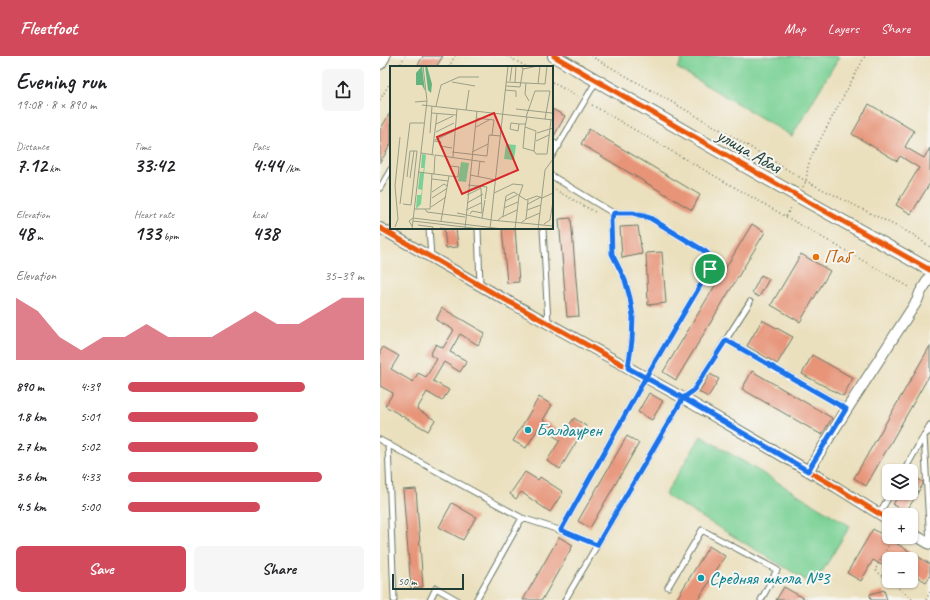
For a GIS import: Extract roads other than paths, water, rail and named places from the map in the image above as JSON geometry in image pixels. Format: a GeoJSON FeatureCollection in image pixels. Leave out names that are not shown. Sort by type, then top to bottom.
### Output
{"type":"FeatureCollection","features":[{"type":"Feature","properties":{"kind":"street"},"geometry":{"type":"LineString","coordinates":[[380,63],[384,56]]}},
{"type":"Feature","properties":{"kind":"street","name":"улица Абая"},"geometry":{"type":"LineString","coordinates":[[554,56],[764,177],[930,270]]}},
{"type":"Feature","properties":{"kind":"street"},"geometry":{"type":"LineString","coordinates":[[380,228],[480,286],[683,398],[836,487],[882,516]]}},
{"type":"Feature","properties":{"kind":"street"},"geometry":{"type":"LineString","coordinates":[[808,471],[846,409],[913,307],[930,277]]}},
{"type":"Feature","properties":{"kind":"street"},"geometry":{"type":"LineString","coordinates":[[918,537],[930,544]]}},
{"type":"Feature","properties":{"kind":"lane"},"geometry":{"type":"LineString","coordinates":[[553,155],[597,80]]}},
{"type":"Feature","properties":{"kind":"lane"},"geometry":{"type":"LineString","coordinates":[[553,143],[559,146]]}},
{"type":"Feature","properties":{"kind":"lane"},"geometry":{"type":"LineString","coordinates":[[380,188],[390,171]]}},
{"type":"Feature","properties":{"kind":"lane"},"geometry":{"type":"LineString","coordinates":[[553,177],[614,213],[633,213],[650,218],[706,252],[710,256],[712,262],[710,269],[646,377],[561,530]]}},
{"type":"Feature","properties":{"kind":"lane"},"geometry":{"type":"LineString","coordinates":[[614,213],[611,220],[612,254],[625,280],[633,316],[632,341],[628,368]]}},
{"type":"Feature","properties":{"kind":"lane"},"geometry":{"type":"LineString","coordinates":[[429,229],[431,258]]}},
{"type":"Feature","properties":{"kind":"lane"},"geometry":{"type":"LineString","coordinates":[[478,229],[480,286]]}},
{"type":"Feature","properties":{"kind":"lane"},"geometry":{"type":"LineString","coordinates":[[543,229],[548,324]]}},
{"type":"Feature","properties":{"kind":"lane"},"geometry":{"type":"LineString","coordinates":[[565,600],[683,398],[693,391],[750,302]]}},
{"type":"Feature","properties":{"kind":"lane"},"geometry":{"type":"LineString","coordinates":[[726,340],[846,409]]}},
{"type":"Feature","properties":{"kind":"lane"},"geometry":{"type":"LineString","coordinates":[[908,464],[930,425]]}},
{"type":"Feature","properties":{"kind":"lane"},"geometry":{"type":"LineString","coordinates":[[924,435],[930,431]]}},
{"type":"Feature","properties":{"kind":"lane"},"geometry":{"type":"LineString","coordinates":[[924,435],[930,544]]}},
{"type":"Feature","properties":{"kind":"lane"},"geometry":{"type":"LineString","coordinates":[[380,440],[522,518],[561,530],[597,545]]}},
{"type":"Feature","properties":{"kind":"lane"},"geometry":{"type":"LineString","coordinates":[[388,444],[394,600]]}},
{"type":"Feature","properties":{"kind":"lane"},"geometry":{"type":"LineString","coordinates":[[879,514],[887,500]]}},
{"type":"Feature","properties":{"kind":"lane"},"geometry":{"type":"LineString","coordinates":[[476,600],[522,518]]}},
{"type":"Feature","properties":{"kind":"lane"},"geometry":{"type":"LineString","coordinates":[[668,587],[702,530],[777,570],[761,600]]}},
{"type":"Feature","properties":{"kind":"lane"},"geometry":{"type":"LineString","coordinates":[[430,600],[436,588],[457,600]]}},
{"type":"Feature","properties":{"kind":"place","name":"Паб"},"geometry":{"type":"Point","coordinates":[816,257]}},
{"type":"Feature","properties":{"kind":"place","name":"Балдаурен"},"geometry":{"type":"Point","coordinates":[528,430]}},
{"type":"Feature","properties":{"kind":"place","name":"Средняя школа №3"},"geometry":{"type":"Point","coordinates":[701,578]}}]}
